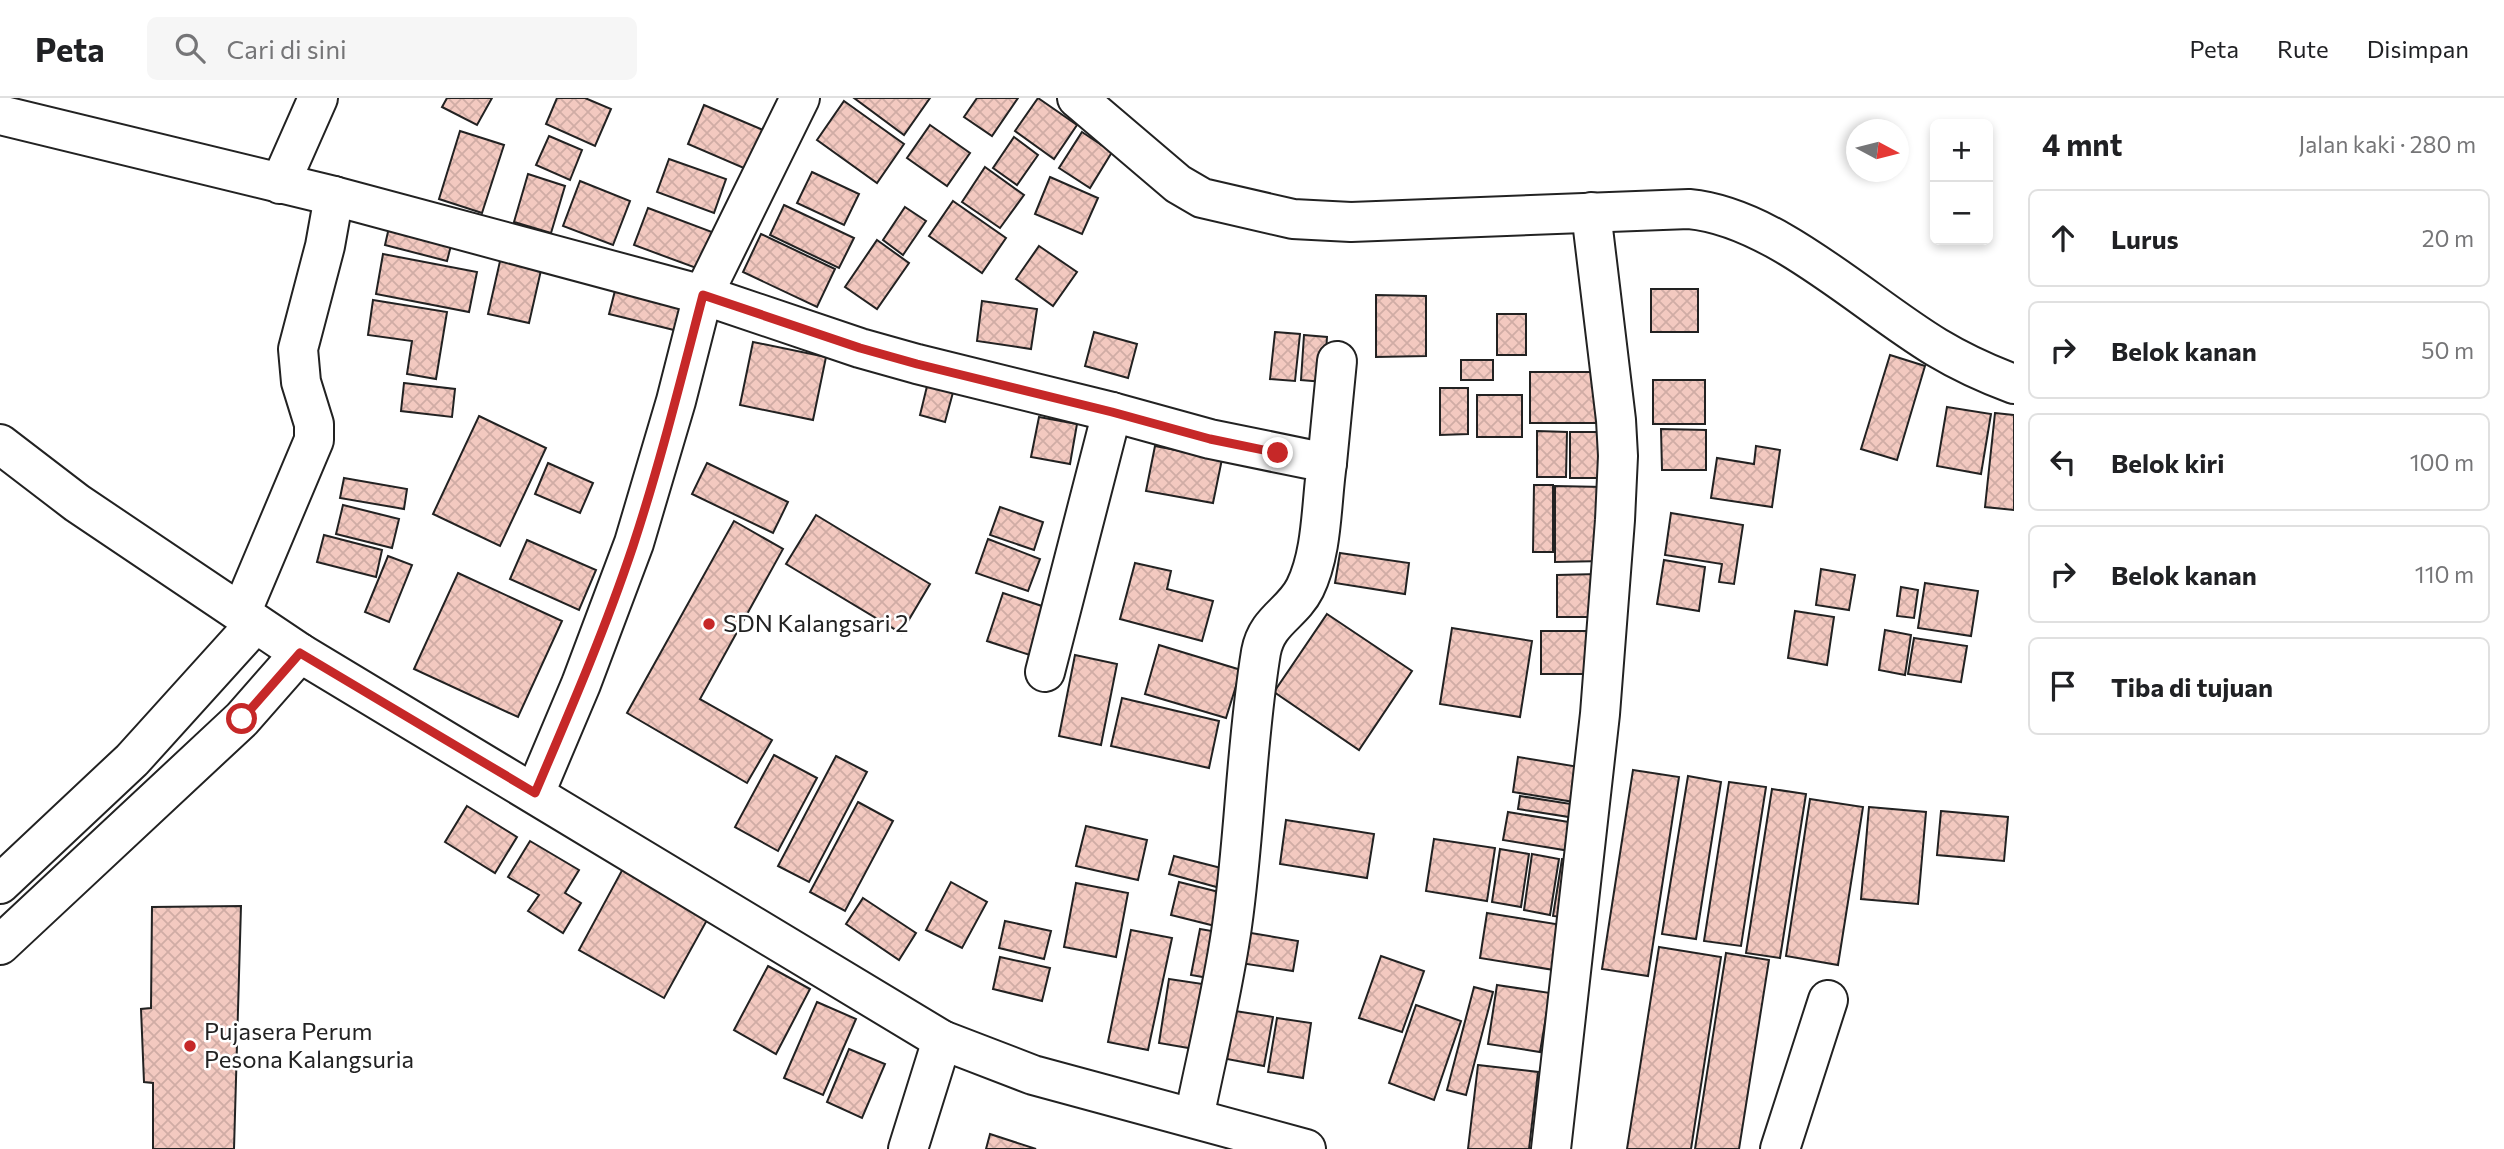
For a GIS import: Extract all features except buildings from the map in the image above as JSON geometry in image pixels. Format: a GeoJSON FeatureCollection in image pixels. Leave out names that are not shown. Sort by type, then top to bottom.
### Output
{"type":"FeatureCollection","features":[{"type":"Feature","properties":{"kind":"street"},"geometry":{"type":"LineString","coordinates":[[280,184],[318,98]]}},
{"type":"Feature","properties":{"kind":"street"},"geometry":{"type":"LineString","coordinates":[[535,793],[581,684],[634,543],[676,401],[703,295],[800,98]]}},
{"type":"Feature","properties":{"kind":"street"},"geometry":{"type":"LineString","coordinates":[[1077,98],[1178,184],[1202,198],[1293,219],[1351,222],[1689,209],[1720,214],[1738,220],[1782,243],[1935,346],[1971,367],[2014,384]]}},
{"type":"Feature","properties":{"kind":"street"},"geometry":{"type":"LineString","coordinates":[[0,115],[334,196],[703,295],[860,348],[917,364],[1210,439],[1327,463]]}},
{"type":"Feature","properties":{"kind":"street"},"geometry":{"type":"LineString","coordinates":[[0,884],[132,760],[248,618],[314,440],[314,424],[301,382],[298,349],[325,246],[334,196]]}},
{"type":"Feature","properties":{"kind":"street"},"geometry":{"type":"LineString","coordinates":[[1551,1149],[1600,714],[1618,456],[1591,212]]}},
{"type":"Feature","properties":{"kind":"street"},"geometry":{"type":"LineString","coordinates":[[1194,1118],[1231,929],[1249,745],[1262,651],[1269,629],[1300,596],[1311,573],[1318,543],[1337,360]]}},
{"type":"Feature","properties":{"kind":"street"},"geometry":{"type":"LineString","coordinates":[[1045,671],[1112,412]]}},
{"type":"Feature","properties":{"kind":"street"},"geometry":{"type":"LineString","coordinates":[[0,444],[77,503],[300,653],[943,1040],[1033,1075],[1306,1149]]}},
{"type":"Feature","properties":{"kind":"street"},"geometry":{"type":"LineString","coordinates":[[0,946],[242,719],[300,653]]}},
{"type":"Feature","properties":{"kind":"street"},"geometry":{"type":"LineString","coordinates":[[1780,1149],[1828,1000]]}},
{"type":"Feature","properties":{"kind":"street"},"geometry":{"type":"LineString","coordinates":[[908,1149],[943,1040]]}},
{"type":"Feature","properties":{"kind":"place","name":"SDN Kalangsari 2"},"geometry":{"type":"Point","coordinates":[709,624]}},
{"type":"Feature","properties":{"kind":"place","name":"Pujasera Perum Pesona Kalangsuria"},"geometry":{"type":"Point","coordinates":[190,1046]}},
{"type":"Feature","properties":{"kind":"route"},"geometry":{"type":"LineString","coordinates":[[242,719],[300,653],[535,793],[581,684],[634,543],[676,401],[703,295],[860,348],[917,364],[1210,439],[1278,453]]}}]}
